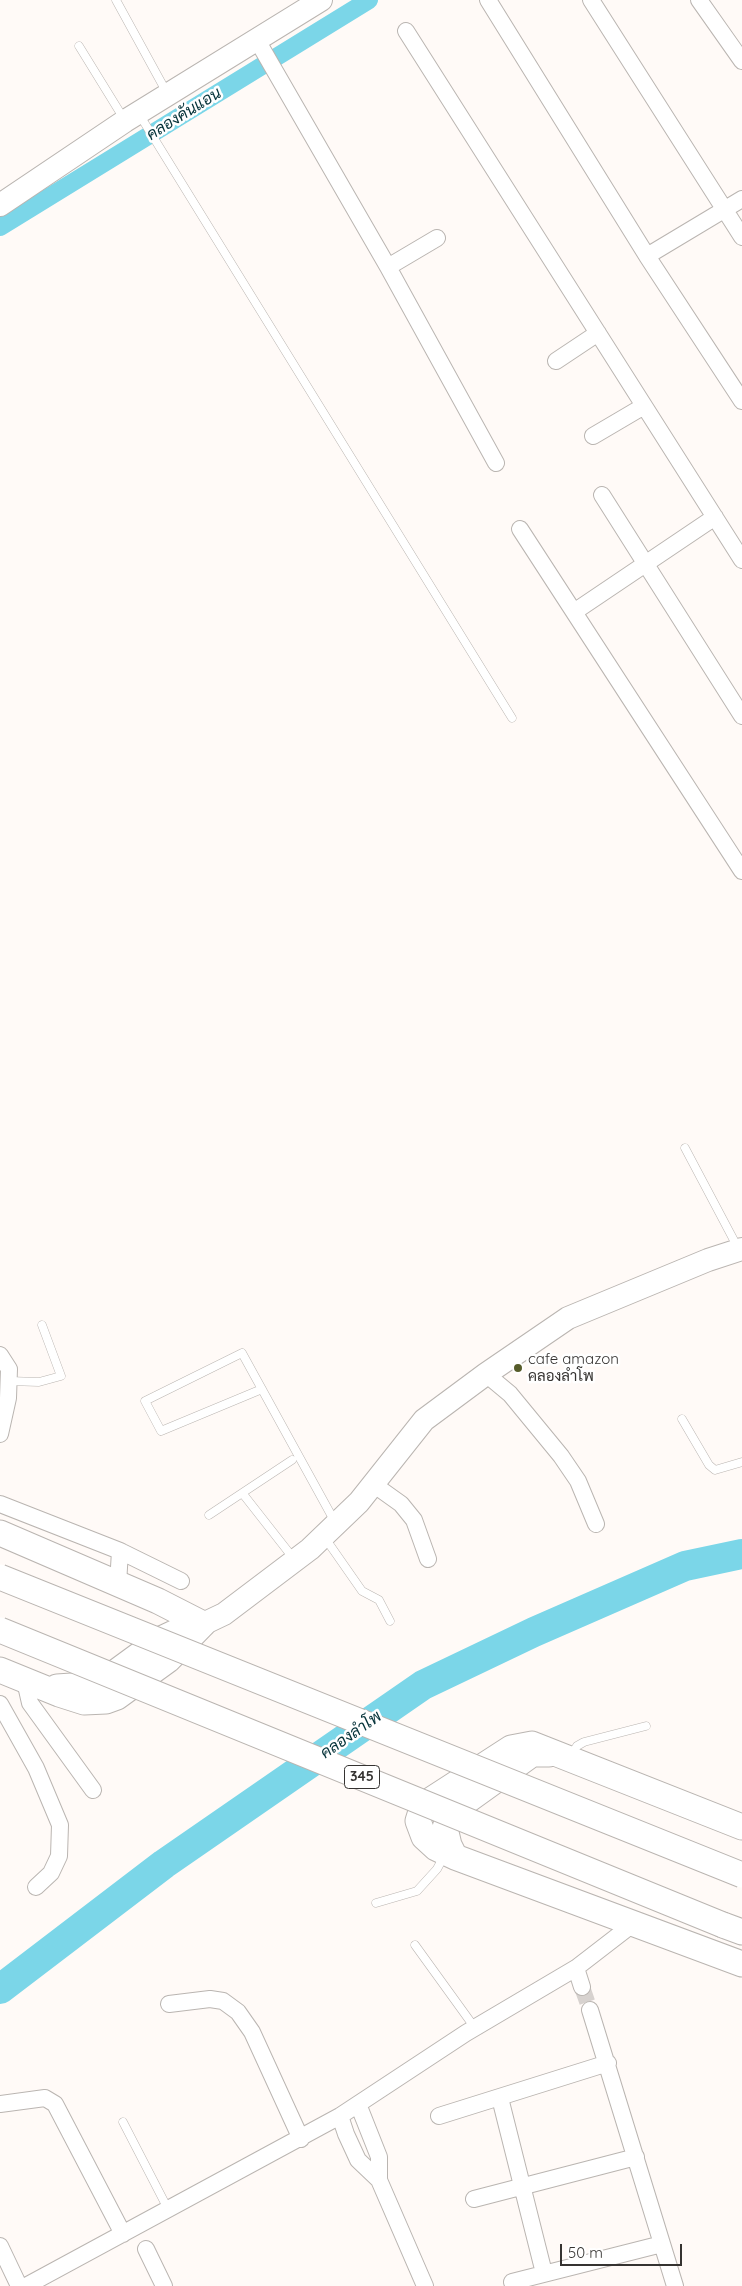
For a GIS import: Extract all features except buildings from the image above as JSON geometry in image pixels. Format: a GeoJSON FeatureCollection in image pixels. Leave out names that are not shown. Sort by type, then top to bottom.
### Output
{"type":"FeatureCollection","features":[{"type":"Feature","properties":{"kind":"main road"},"geometry":{"type":"LineString","coordinates":[[0,1533],[118,1584],[203,1624]]}},
{"type":"Feature","properties":{"kind":"main road"},"geometry":{"type":"LineString","coordinates":[[0,1577],[742,1875]]}},
{"type":"Feature","properties":{"kind":"main road"},"geometry":{"type":"LineString","coordinates":[[0,1670],[35,1684],[87,1685],[105,1680],[161,1639],[203,1624]]}},
{"type":"Feature","properties":{"kind":"main road","name":"345"},"geometry":{"type":"LineString","coordinates":[[0,1630],[733,1928]]}},
{"type":"Feature","properties":{"kind":"main road"},"geometry":{"type":"LineString","coordinates":[[742,1828],[565,1756],[532,1754],[450,1813],[445,1828],[450,1854],[742,1964]]}},
{"type":"Feature","properties":{"kind":"street"},"geometry":{"type":"LineString","coordinates":[[0,205],[168,94],[262,48],[321,0]]}},
{"type":"Feature","properties":{"kind":"street"},"geometry":{"type":"LineString","coordinates":[[488,0],[647,256],[742,401]]}},
{"type":"Feature","properties":{"kind":"street"},"geometry":{"type":"LineString","coordinates":[[591,0],[742,238]]}},
{"type":"Feature","properties":{"kind":"street"},"geometry":{"type":"LineString","coordinates":[[699,0],[742,61]]}},
{"type":"Feature","properties":{"kind":"street"},"geometry":{"type":"LineString","coordinates":[[406,31],[742,560]]}},
{"type":"Feature","properties":{"kind":"street"},"geometry":{"type":"LineString","coordinates":[[262,48],[388,267],[496,463]]}},
{"type":"Feature","properties":{"kind":"street"},"geometry":{"type":"LineString","coordinates":[[647,256],[742,200]]}},
{"type":"Feature","properties":{"kind":"street"},"geometry":{"type":"LineString","coordinates":[[388,267],[437,238]]}},
{"type":"Feature","properties":{"kind":"street"},"geometry":{"type":"LineString","coordinates":[[556,361],[598,333]]}},
{"type":"Feature","properties":{"kind":"street"},"geometry":{"type":"LineString","coordinates":[[593,436],[644,406]]}},
{"type":"Feature","properties":{"kind":"street"},"geometry":{"type":"LineString","coordinates":[[602,495],[742,716]]}},
{"type":"Feature","properties":{"kind":"street"},"geometry":{"type":"LineString","coordinates":[[574,612],[715,517]]}},
{"type":"Feature","properties":{"kind":"street"},"geometry":{"type":"LineString","coordinates":[[520,530],[742,871]]}},
{"type":"Feature","properties":{"kind":"street"},"geometry":{"type":"LineString","coordinates":[[203,1624],[224,1614],[296,1560],[330,1530],[359,1502],[424,1420],[486,1374],[568,1318],[708,1260],[740,1249]]}},
{"type":"Feature","properties":{"kind":"street"},"geometry":{"type":"LineString","coordinates":[[0,1355],[9,1370],[8,1398],[0,1434]]}},
{"type":"Feature","properties":{"kind":"street"},"geometry":{"type":"LineString","coordinates":[[486,1374],[510,1394],[561,1456],[578,1481],[596,1524]]}},
{"type":"Feature","properties":{"kind":"street"},"geometry":{"type":"LineString","coordinates":[[373,1484],[401,1504],[414,1520],[428,1559]]}},
{"type":"Feature","properties":{"kind":"street"},"geometry":{"type":"LineString","coordinates":[[0,1504],[120,1551],[181,1581]]}},
{"type":"Feature","properties":{"kind":"street"},"geometry":{"type":"LineString","coordinates":[[118,1584],[120,1551]]}},
{"type":"Feature","properties":{"kind":"street"},"geometry":{"type":"LineString","coordinates":[[35,1684],[30,1703],[94,1790]]}},
{"type":"Feature","properties":{"kind":"street"},"geometry":{"type":"LineString","coordinates":[[0,1704],[36,1768],[60,1825],[59,1856],[52,1873],[36,1888]]}},
{"type":"Feature","properties":{"kind":"street"},"geometry":{"type":"LineString","coordinates":[[26,2286],[301,2139],[340,2116],[475,2028],[576,1968],[633,1924]]}},
{"type":"Feature","properties":{"kind":"street"},"geometry":{"type":"LineString","coordinates":[[576,1968],[582,1987]]}},
{"type":"Feature","properties":{"kind":"street"},"geometry":{"type":"LineString","coordinates":[[169,2004],[210,2000],[223,2001],[238,2012],[252,2032],[301,2139]]}},
{"type":"Feature","properties":{"kind":"street"},"geometry":{"type":"LineString","coordinates":[[590,2010],[608,2063],[675,2286]]}},
{"type":"Feature","properties":{"kind":"street"},"geometry":{"type":"LineString","coordinates":[[439,2116],[608,2063]]}},
{"type":"Feature","properties":{"kind":"street"},"geometry":{"type":"LineString","coordinates":[[0,2104],[45,2098],[55,2104],[122,2234]]}},
{"type":"Feature","properties":{"kind":"street"},"geometry":{"type":"LineString","coordinates":[[500,2098],[544,2273]]}},
{"type":"Feature","properties":{"kind":"street"},"geometry":{"type":"LineString","coordinates":[[358,2104],[379,2157],[380,2180],[425,2286]]}},
{"type":"Feature","properties":{"kind":"street"},"geometry":{"type":"LineString","coordinates":[[340,2116],[358,2160],[380,2180]]}},
{"type":"Feature","properties":{"kind":"street"},"geometry":{"type":"LineString","coordinates":[[474,2200],[636,2157]]}},
{"type":"Feature","properties":{"kind":"street"},"geometry":{"type":"LineString","coordinates":[[512,2282],[662,2244]]}},
{"type":"Feature","properties":{"kind":"street"},"geometry":{"type":"LineString","coordinates":[[0,2246],[19,2286]]}},
{"type":"Feature","properties":{"kind":"street"},"geometry":{"type":"LineString","coordinates":[[146,2249],[164,2286]]}},
{"type":"Feature","properties":{"kind":"lane"},"geometry":{"type":"LineString","coordinates":[[116,0],[168,94]]}},
{"type":"Feature","properties":{"kind":"lane"},"geometry":{"type":"LineString","coordinates":[[79,46],[135,116],[170,164],[512,718]]}},
{"type":"Feature","properties":{"kind":"lane"},"geometry":{"type":"LineString","coordinates":[[684,1148],[740,1249]]}},
{"type":"Feature","properties":{"kind":"lane"},"geometry":{"type":"LineString","coordinates":[[9,1381],[39,1382],[61,1376],[42,1325]]}},
{"type":"Feature","properties":{"kind":"lane"},"geometry":{"type":"LineString","coordinates":[[262,1389],[161,1431],[145,1401],[242,1353],[262,1389],[330,1530],[362,1591],[380,1600],[390,1621]]}},
{"type":"Feature","properties":{"kind":"lane"},"geometry":{"type":"LineString","coordinates":[[682,1419],[709,1465],[715,1470],[742,1462]]}},
{"type":"Feature","properties":{"kind":"lane"},"geometry":{"type":"LineString","coordinates":[[209,1515],[292,1460]]}},
{"type":"Feature","properties":{"kind":"lane"},"geometry":{"type":"LineString","coordinates":[[243,1494],[296,1560]]}},
{"type":"Feature","properties":{"kind":"lane"},"geometry":{"type":"LineString","coordinates":[[565,1756],[584,1742],[646,1726]]}},
{"type":"Feature","properties":{"kind":"lane"},"geometry":{"type":"LineString","coordinates":[[376,1903],[417,1891],[450,1854]]}},
{"type":"Feature","properties":{"kind":"lane"},"geometry":{"type":"LineString","coordinates":[[415,1945],[475,2028]]}},
{"type":"Feature","properties":{"kind":"lane"},"geometry":{"type":"LineString","coordinates":[[123,2122],[168,2209]]}},
{"type":"Feature","properties":{"kind":"waterway","name":"คลองคันแอน"},"geometry":{"type":"LineString","coordinates":[[0,227],[369,0]]}},
{"type":"Feature","properties":{"kind":"waterway","name":"คลองลำโพ"},"geometry":{"type":"LineString","coordinates":[[0,1989],[164,1864],[423,1685],[534,1632],[685,1566],[742,1554]]}},
{"type":"Feature","properties":{"kind":"tunnel"},"geometry":{"type":"LineString","coordinates":[[582,1987],[590,2010]]}},
{"type":"Feature","properties":{"kind":"place","name":"cafe amazon คลองลำโพ"},"geometry":{"type":"Point","coordinates":[518,1368]}}]}
